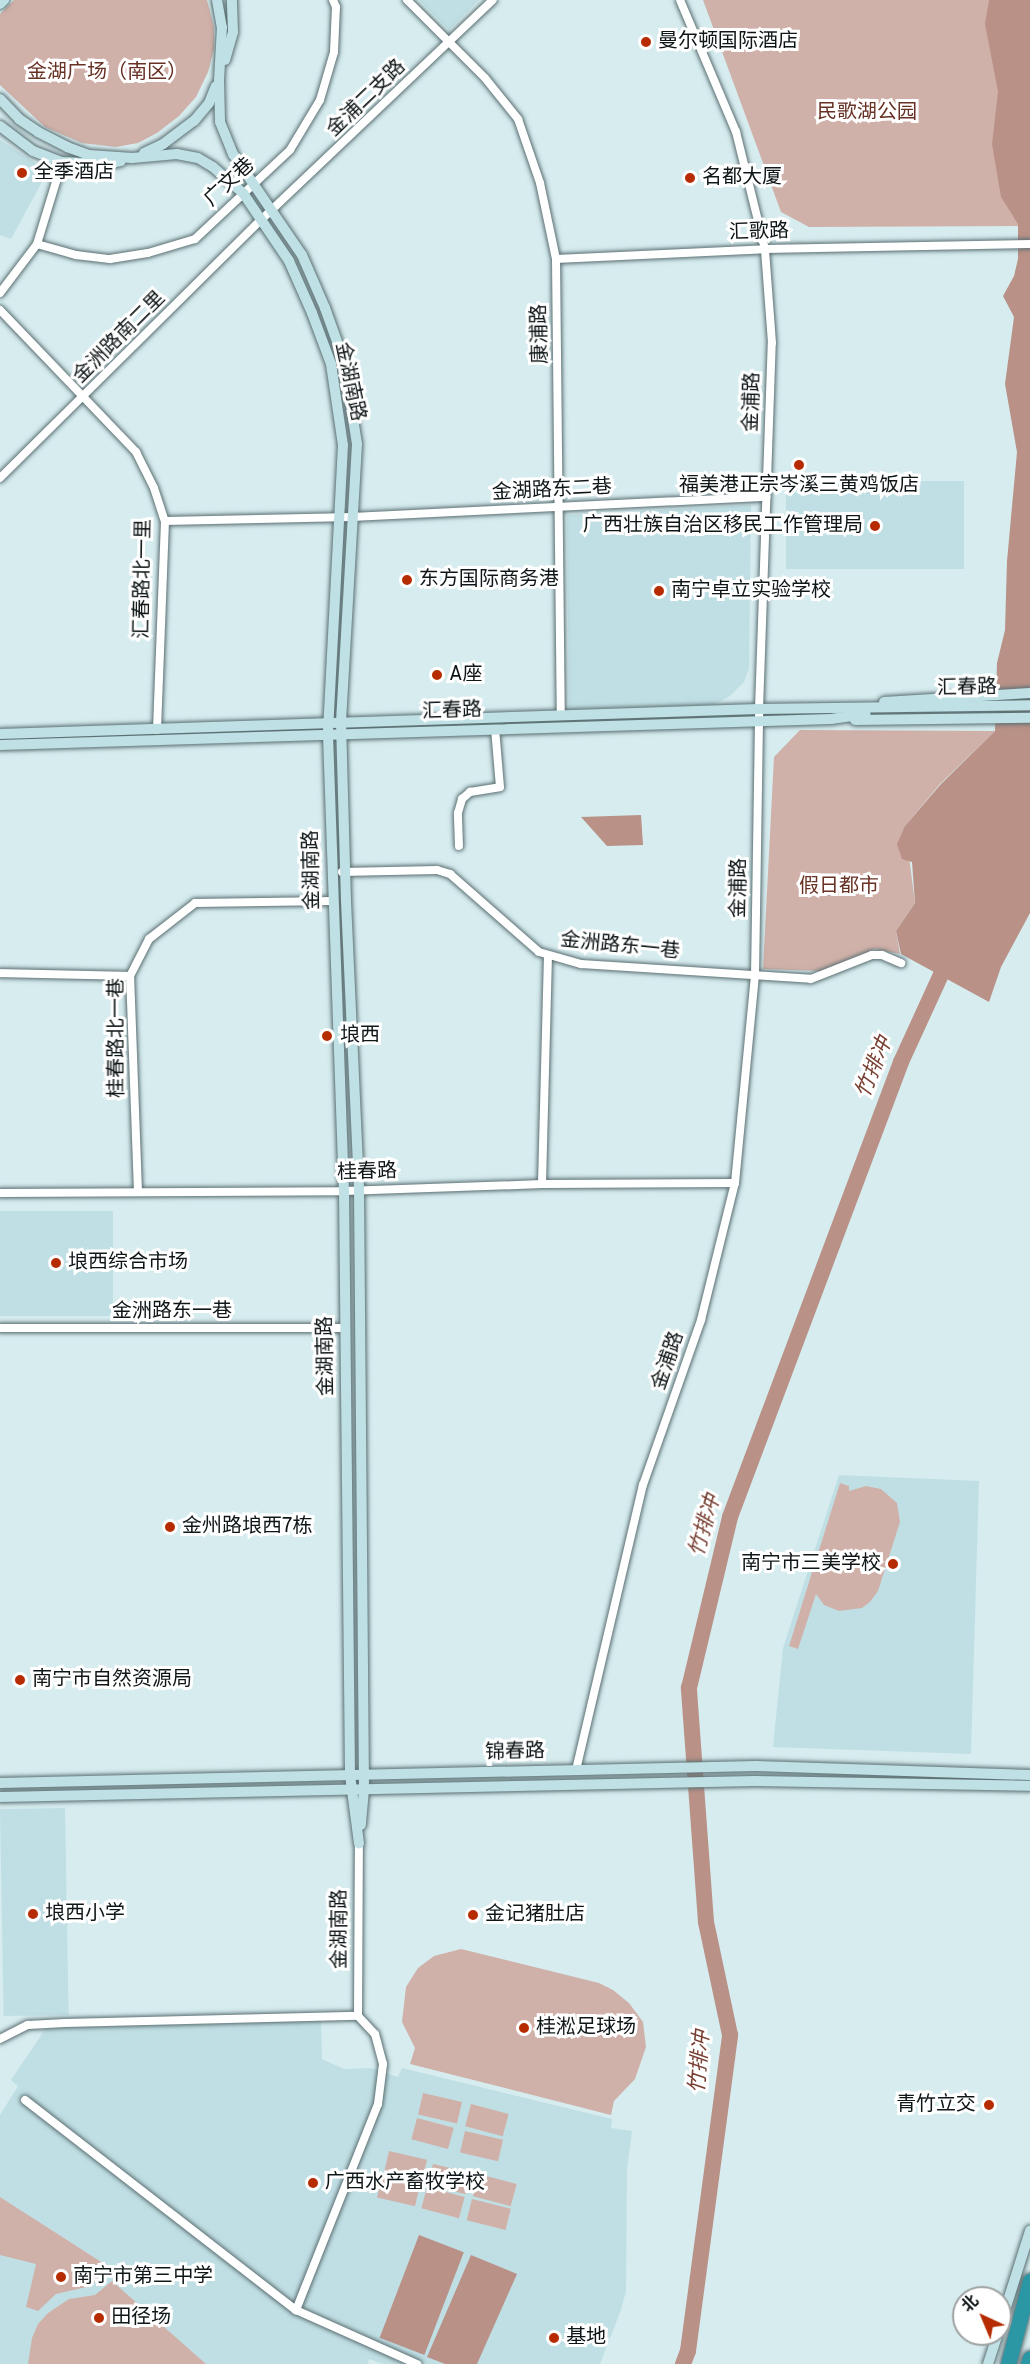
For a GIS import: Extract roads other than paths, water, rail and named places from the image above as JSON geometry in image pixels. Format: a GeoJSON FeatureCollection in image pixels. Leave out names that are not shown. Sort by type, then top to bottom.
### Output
{"type":"FeatureCollection","features":[{"type":"Feature","properties":{"kind":"highway"},"geometry":{"type":"LineString","coordinates":[[1008,2364],[1030,2281]]}},
{"type":"Feature","properties":{"kind":"highway"},"geometry":{"type":"LineString","coordinates":[[1029,2364],[1030,2358]]}},
{"type":"Feature","properties":{"kind":"main road"},"geometry":{"type":"LineString","coordinates":[[0,4],[4,0]]}},
{"type":"Feature","properties":{"kind":"main road","name":"金湖南路"},"geometry":{"type":"LineString","coordinates":[[217,0],[222,27],[219,80],[220,122],[233,154],[302,255],[325,308],[344,361],[357,444],[342,729],[359,1190],[364,1789],[359,1843]]}},
{"type":"Feature","properties":{"kind":"main road"},"geometry":{"type":"LineString","coordinates":[[0,126],[33,151],[62,162],[106,164],[132,158],[163,144],[194,122],[209,103],[219,80],[233,32],[232,0]]}},
{"type":"Feature","properties":{"kind":"main road","name":"金湖南路"},"geometry":{"type":"LineString","coordinates":[[0,99],[19,119],[67,147],[89,155],[132,158],[168,154],[198,158],[213,167],[243,193],[289,261],[331,364],[343,445],[328,729],[332,901],[344,1191],[350,1775],[359,1843]]}},
{"type":"Feature","properties":{"kind":"main road"},"geometry":{"type":"LineString","coordinates":[[830,714],[881,702],[1030,693]]}},
{"type":"Feature","properties":{"kind":"main road","name":"汇春路"},"geometry":{"type":"LineString","coordinates":[[342,729],[561,716],[830,714],[905,708],[1030,705]]}},
{"type":"Feature","properties":{"kind":"main road"},"geometry":{"type":"LineString","coordinates":[[830,714],[968,719],[1030,718]]}},
{"type":"Feature","properties":{"kind":"main road","name":"汇春路"},"geometry":{"type":"LineString","coordinates":[[0,734],[157,730],[495,729],[759,715]]}},
{"type":"Feature","properties":{"kind":"main road","name":"汇春路"},"geometry":{"type":"LineString","coordinates":[[0,745],[328,729]]}},
{"type":"Feature","properties":{"kind":"main road","name":"锦春路"},"geometry":{"type":"LineString","coordinates":[[0,1783],[756,1766],[1030,1775]]}},
{"type":"Feature","properties":{"kind":"main road","name":"锦春路"},"geometry":{"type":"LineString","coordinates":[[0,1797],[755,1781],[1030,1786]]}},
{"type":"Feature","properties":{"kind":"main road"},"geometry":{"type":"LineString","coordinates":[[1012,2288],[1030,2231]]}},
{"type":"Feature","properties":{"kind":"main road"},"geometry":{"type":"LineString","coordinates":[[988,2364],[994,2346]]}},
{"type":"Feature","properties":{"kind":"street","name":"广文巷"},"geometry":{"type":"LineString","coordinates":[[37,244],[76,255],[110,259],[148,254],[195,239],[290,150],[320,100],[334,52],[336,7],[333,0]]}},
{"type":"Feature","properties":{"kind":"street","name":"康浦路"},"geometry":{"type":"LineString","coordinates":[[407,0],[485,78],[518,119],[540,183],[556,259],[561,716]]}},
{"type":"Feature","properties":{"kind":"street","name":"金浦二支路"},"geometry":{"type":"LineString","coordinates":[[262,219],[493,0]]}},
{"type":"Feature","properties":{"kind":"street","name":"金浦路"},"geometry":{"type":"LineString","coordinates":[[576,1770],[643,1485],[701,1320],[735,1183],[755,976],[759,715],[772,343],[765,249],[736,132],[680,0]]}},
{"type":"Feature","properties":{"kind":"street"},"geometry":{"type":"LineString","coordinates":[[0,292],[37,244],[62,162]]}},
{"type":"Feature","properties":{"kind":"street","name":"金洲路南二里"},"geometry":{"type":"LineString","coordinates":[[0,478],[85,397],[262,219]]}},
{"type":"Feature","properties":{"kind":"street","name":"汇歌路"},"geometry":{"type":"LineString","coordinates":[[556,259],[765,249],[1030,244]]}},
{"type":"Feature","properties":{"kind":"street","name":"汇春路北一里"},"geometry":{"type":"LineString","coordinates":[[0,310],[136,452],[154,488],[165,521],[157,730]]}},
{"type":"Feature","properties":{"kind":"street","name":"金湖路东二巷"},"geometry":{"type":"LineString","coordinates":[[165,521],[352,517],[767,497]]}},
{"type":"Feature","properties":{"kind":"street"},"geometry":{"type":"LineString","coordinates":[[459,846],[458,813],[462,799],[470,792],[500,787],[495,729]]}},
{"type":"Feature","properties":{"kind":"street","name":"金洲路东一巷"},"geometry":{"type":"LineString","coordinates":[[332,872],[437,870],[450,874],[529,944],[548,956],[581,964],[811,979],[872,955],[882,955],[901,963]]}},
{"type":"Feature","properties":{"kind":"street","name":"桂春路北一巷"},"geometry":{"type":"LineString","coordinates":[[138,1192],[130,976],[149,939],[195,903],[332,901]]}},
{"type":"Feature","properties":{"kind":"street"},"geometry":{"type":"LineString","coordinates":[[542,1184],[548,956]]}},
{"type":"Feature","properties":{"kind":"street"},"geometry":{"type":"LineString","coordinates":[[0,973],[130,976]]}},
{"type":"Feature","properties":{"kind":"street","name":"桂春路"},"geometry":{"type":"LineString","coordinates":[[0,1193],[344,1191],[542,1184],[735,1183]]}},
{"type":"Feature","properties":{"kind":"street","name":"金洲路东一巷"},"geometry":{"type":"LineString","coordinates":[[0,1328],[345,1328]]}},
{"type":"Feature","properties":{"kind":"street","name":"金湖南路"},"geometry":{"type":"LineString","coordinates":[[358,2016],[359,1843]]}},
{"type":"Feature","properties":{"kind":"street"},"geometry":{"type":"LineString","coordinates":[[0,2039],[28,2025],[358,2016],[375,2034],[383,2064],[378,2104],[296,2310]]}},
{"type":"Feature","properties":{"kind":"street"},"geometry":{"type":"LineString","coordinates":[[25,2100],[296,2310],[417,2364]]}},
{"type":"Feature","properties":{"kind":"waterway","name":"竹排冲"},"geometry":{"type":"LineString","coordinates":[[683,2364],[688,2351],[730,2035],[706,1922],[689,1688],[730,1517],[901,1062],[949,957]]}},
{"type":"Feature","properties":{"kind":"place","name":"曼尔顿国际酒店"},"geometry":{"type":"Point","coordinates":[646,42]}},
{"type":"Feature","properties":{"kind":"place","name":"全季酒店"},"geometry":{"type":"Point","coordinates":[22,173]}},
{"type":"Feature","properties":{"kind":"place","name":"名都大厦"},"geometry":{"type":"Point","coordinates":[690,178]}},
{"type":"Feature","properties":{"kind":"place","name":"福美港正宗岑溪三黄鸡饭店"},"geometry":{"type":"Point","coordinates":[799,465]}},
{"type":"Feature","properties":{"kind":"place","name":"广西壮族自治区移民工作管理局"},"geometry":{"type":"Point","coordinates":[875,526]}},
{"type":"Feature","properties":{"kind":"place","name":"东方国际商务港"},"geometry":{"type":"Point","coordinates":[407,580]}},
{"type":"Feature","properties":{"kind":"place","name":"南宁卓立实验学校"},"geometry":{"type":"Point","coordinates":[659,591]}},
{"type":"Feature","properties":{"kind":"place","name":"A座"},"geometry":{"type":"Point","coordinates":[437,675]}},
{"type":"Feature","properties":{"kind":"place","name":"埌西"},"geometry":{"type":"Point","coordinates":[327,1036]}},
{"type":"Feature","properties":{"kind":"place","name":"埌西综合市场"},"geometry":{"type":"Point","coordinates":[56,1263]}},
{"type":"Feature","properties":{"kind":"place","name":"金州路埌西7栋"},"geometry":{"type":"Point","coordinates":[170,1527]}},
{"type":"Feature","properties":{"kind":"place","name":"南宁市三美学校"},"geometry":{"type":"Point","coordinates":[893,1564]}},
{"type":"Feature","properties":{"kind":"place","name":"南宁市自然资源局"},"geometry":{"type":"Point","coordinates":[20,1680]}},
{"type":"Feature","properties":{"kind":"place","name":"埌西小学"},"geometry":{"type":"Point","coordinates":[33,1914]}},
{"type":"Feature","properties":{"kind":"place","name":"金记猪肚店"},"geometry":{"type":"Point","coordinates":[473,1915]}},
{"type":"Feature","properties":{"kind":"place","name":"桂淞足球场"},"geometry":{"type":"Point","coordinates":[524,2028]}},
{"type":"Feature","properties":{"kind":"place","name":"青竹立交"},"geometry":{"type":"Point","coordinates":[989,2105]}},
{"type":"Feature","properties":{"kind":"place","name":"广西水产畜牧学校"},"geometry":{"type":"Point","coordinates":[313,2183]}},
{"type":"Feature","properties":{"kind":"place","name":"南宁市第三中学"},"geometry":{"type":"Point","coordinates":[61,2277]}},
{"type":"Feature","properties":{"kind":"place","name":"田径场"},"geometry":{"type":"Point","coordinates":[99,2318]}},
{"type":"Feature","properties":{"kind":"place","name":"基地"},"geometry":{"type":"Point","coordinates":[554,2338]}},
{"type":"Feature","properties":{"kind":"park label","name":"金湖广场（南区）"},"geometry":{"type":"Point","coordinates":[107,73]}},
{"type":"Feature","properties":{"kind":"park label","name":"民歌湖公园"},"geometry":{"type":"Point","coordinates":[867,113]}},
{"type":"Feature","properties":{"kind":"park label","name":"假日都市"},"geometry":{"type":"Point","coordinates":[839,887]}}]}
